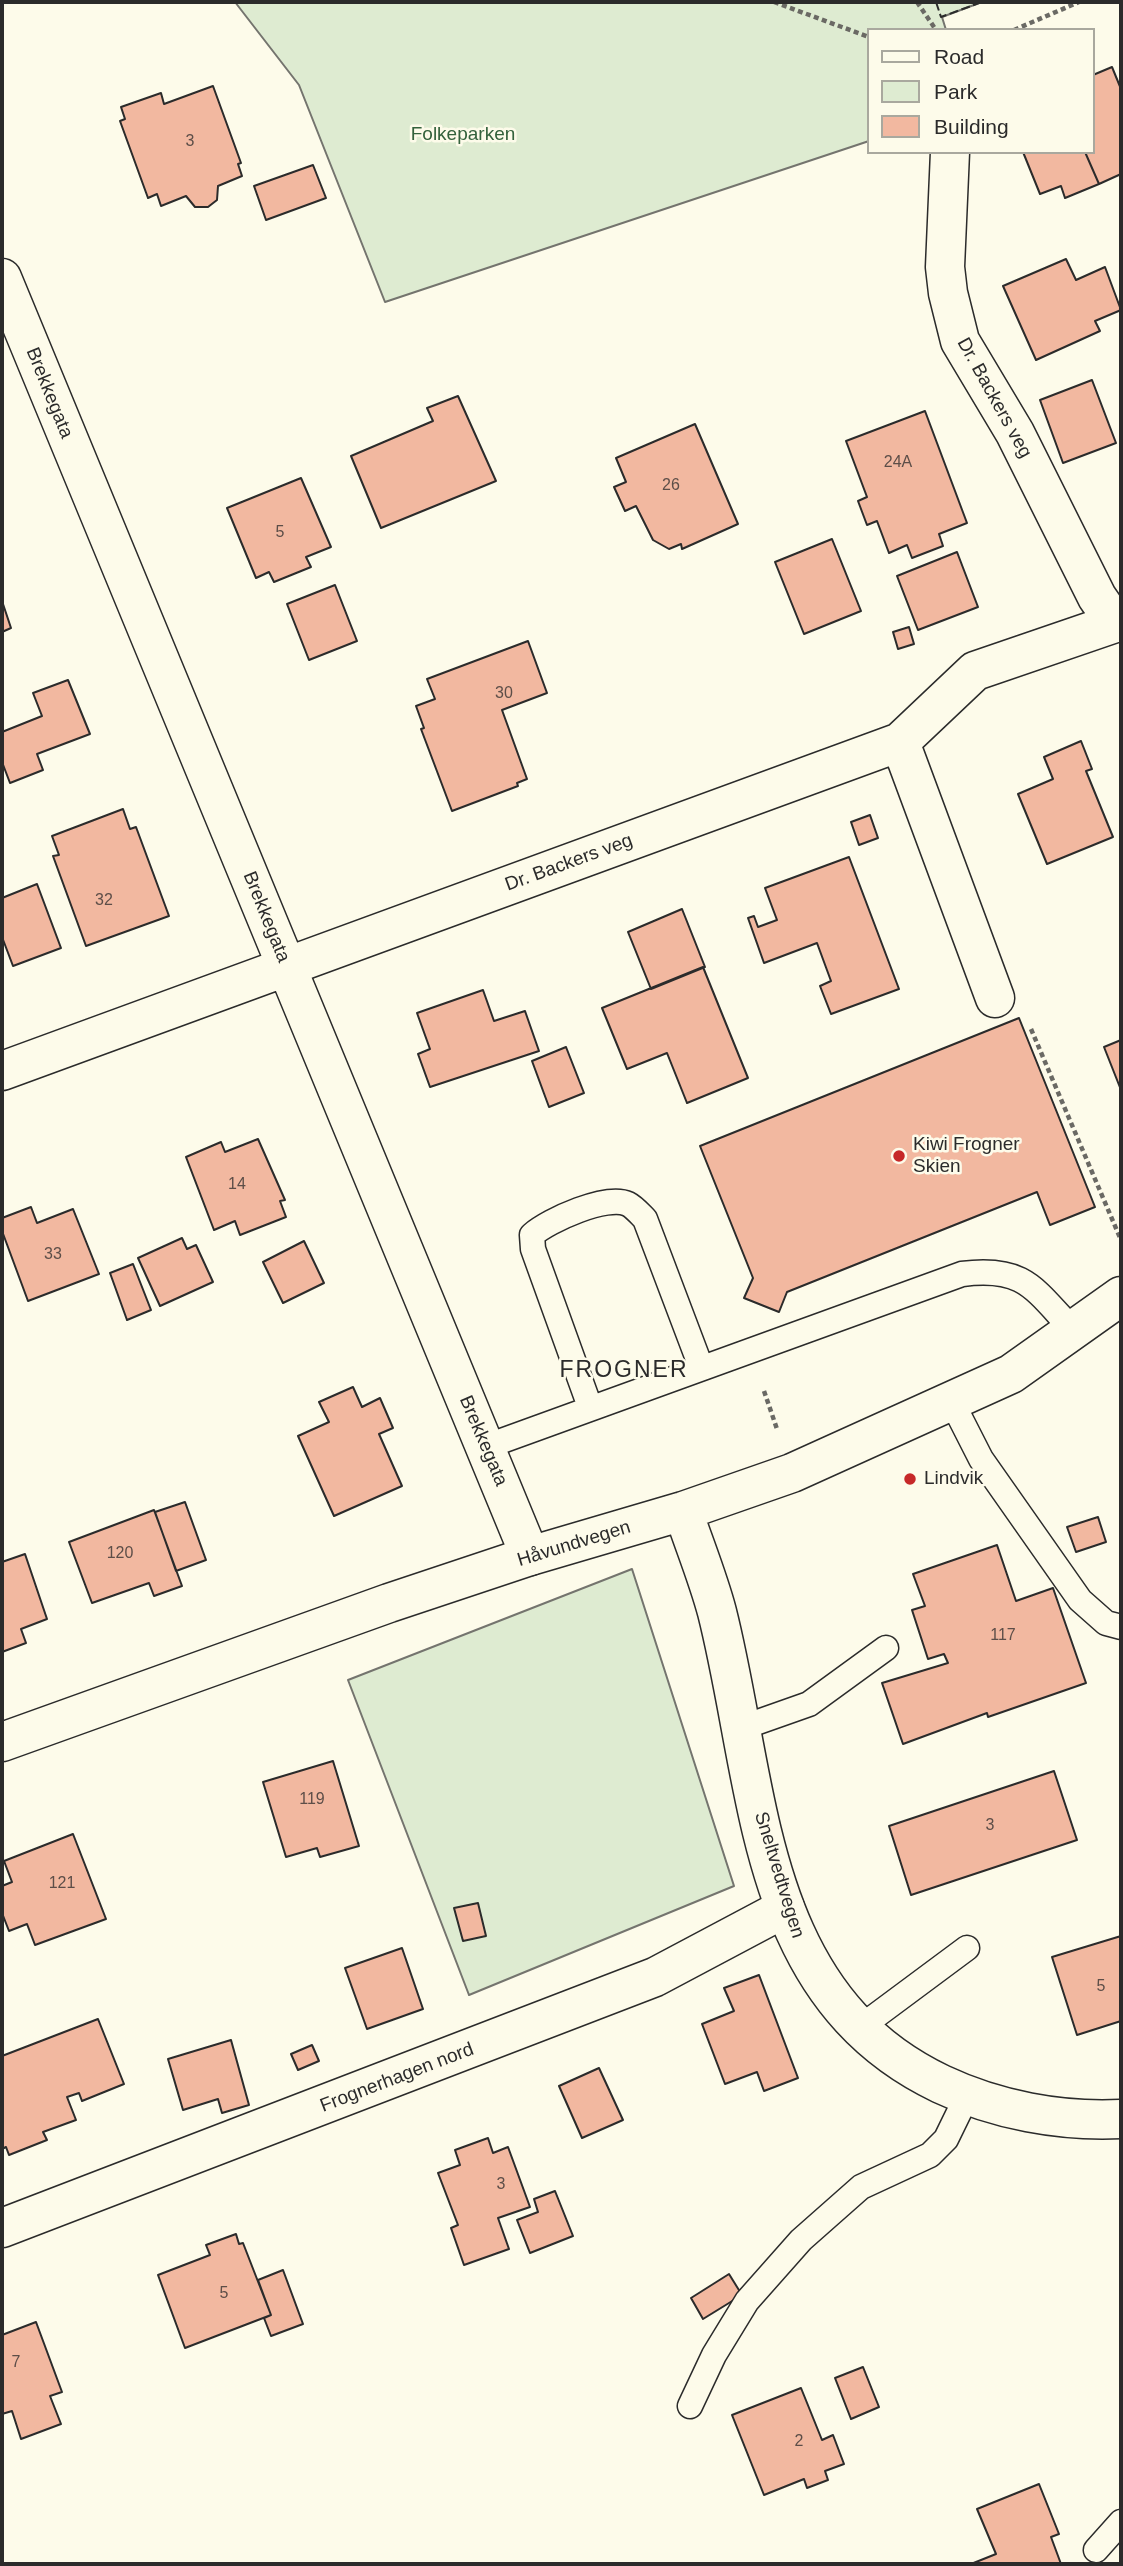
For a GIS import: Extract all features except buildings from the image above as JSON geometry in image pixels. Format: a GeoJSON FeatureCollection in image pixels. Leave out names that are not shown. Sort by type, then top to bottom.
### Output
{"type":"FeatureCollection","features":[{"type":"Feature","properties":{"kind":"street","name":"Dr. Backers veg"},"geometry":{"type":"LineString","coordinates":[[2,1071],[900,742],[975,671],[1118,622],[1097,597],[1015,433],[960,341],[947,293],[945,267],[950,154]]}},
{"type":"Feature","properties":{"kind":"street","name":"Brekkegata"},"geometry":{"type":"LineString","coordinates":[[2,278],[530,1556]]}},
{"type":"Feature","properties":{"kind":"street"},"geometry":{"type":"LineString","coordinates":[[900,742],[995,998]]}},
{"type":"Feature","properties":{"kind":"street","name":"Håvundvegen"},"geometry":{"type":"LineString","coordinates":[[2,1742],[530,1556],[683,1511],[792,1472],[1011,1374],[1121,1296]]}},
{"type":"Feature","properties":{"kind":"street","name":"Sneltvedtvegen"},"geometry":{"type":"LineString","coordinates":[[683,1511],[716,1611],[766,1842],[785,1908],[809,1963],[828,1993],[858,2029],[920,2074],[967,2096],[1058,2117],[1121,2119]]}},
{"type":"Feature","properties":{"kind":"street","name":"Frognerhagen nord"},"geometry":{"type":"LineString","coordinates":[[2,2228],[655,1978],[785,1908]]}},
{"type":"Feature","properties":{"kind":"lane"},"geometry":{"type":"LineString","coordinates":[[590,1407],[533,1249],[532,1235],[544,1224],[608,1201],[629,1204],[645,1219],[701,1367]]}},
{"type":"Feature","properties":{"kind":"lane"},"geometry":{"type":"LineString","coordinates":[[485,1447],[962,1274],[993,1270],[1027,1281],[1074,1331]]}},
{"type":"Feature","properties":{"kind":"lane"},"geometry":{"type":"LineString","coordinates":[[952,1402],[981,1459],[1080,1600],[1106,1623],[1121,1627]]}},
{"type":"Feature","properties":{"kind":"lane"},"geometry":{"type":"LineString","coordinates":[[741,1728],[809,1704],[886,1648]]}},
{"type":"Feature","properties":{"kind":"lane"},"geometry":{"type":"LineString","coordinates":[[858,2029],[967,1948]]}},
{"type":"Feature","properties":{"kind":"lane"},"geometry":{"type":"LineString","coordinates":[[690,2406],[714,2356],[747,2301],[792,2250],[861,2186],[930,2155],[946,2139],[967,2096]]}},
{"type":"Feature","properties":{"kind":"lane"},"geometry":{"type":"LineString","coordinates":[[1096,2550],[1121,2522]]}},
{"type":"Feature","properties":{"kind":"path"},"geometry":{"type":"LineString","coordinates":[[774,2],[867,36]]}},
{"type":"Feature","properties":{"kind":"path"},"geometry":{"type":"LineString","coordinates":[[917,2],[935,28]]}},
{"type":"Feature","properties":{"kind":"path"},"geometry":{"type":"LineString","coordinates":[[1019,28],[1079,2]]}},
{"type":"Feature","properties":{"kind":"path"},"geometry":{"type":"LineString","coordinates":[[995,998],[1024,1013],[1121,1240]]}},
{"type":"Feature","properties":{"kind":"path"},"geometry":{"type":"LineString","coordinates":[[750,1350],[792,1472]]}},
{"type":"Feature","properties":{"kind":"green space","name":"Folkeparken"},"geometry":{"type":"Polygon","coordinates":[[[235,2],[982,2],[942,17],[945,28],[867,28],[867,142],[385,302],[299,85],[235,2]]]}},
{"type":"Feature","properties":{"kind":"green space"},"geometry":{"type":"Polygon","coordinates":[[[632,1569],[734,1886],[469,1995],[348,1680],[632,1569]]]}},
{"type":"Feature","properties":{"kind":"fence"},"geometry":{"type":"LineString","coordinates":[[936,2],[941,17],[982,2]]}},
{"type":"Feature","properties":{"kind":"place","name":"Kiwi Frogner Skien"},"geometry":{"type":"Point","coordinates":[899,1156]}},
{"type":"Feature","properties":{"kind":"place","name":"Lindvik"},"geometry":{"type":"Point","coordinates":[910,1479]}},
{"type":"Feature","properties":{"kind":"district","name":"FROGNER"},"geometry":{"type":"Point","coordinates":[624,1371]}}]}
